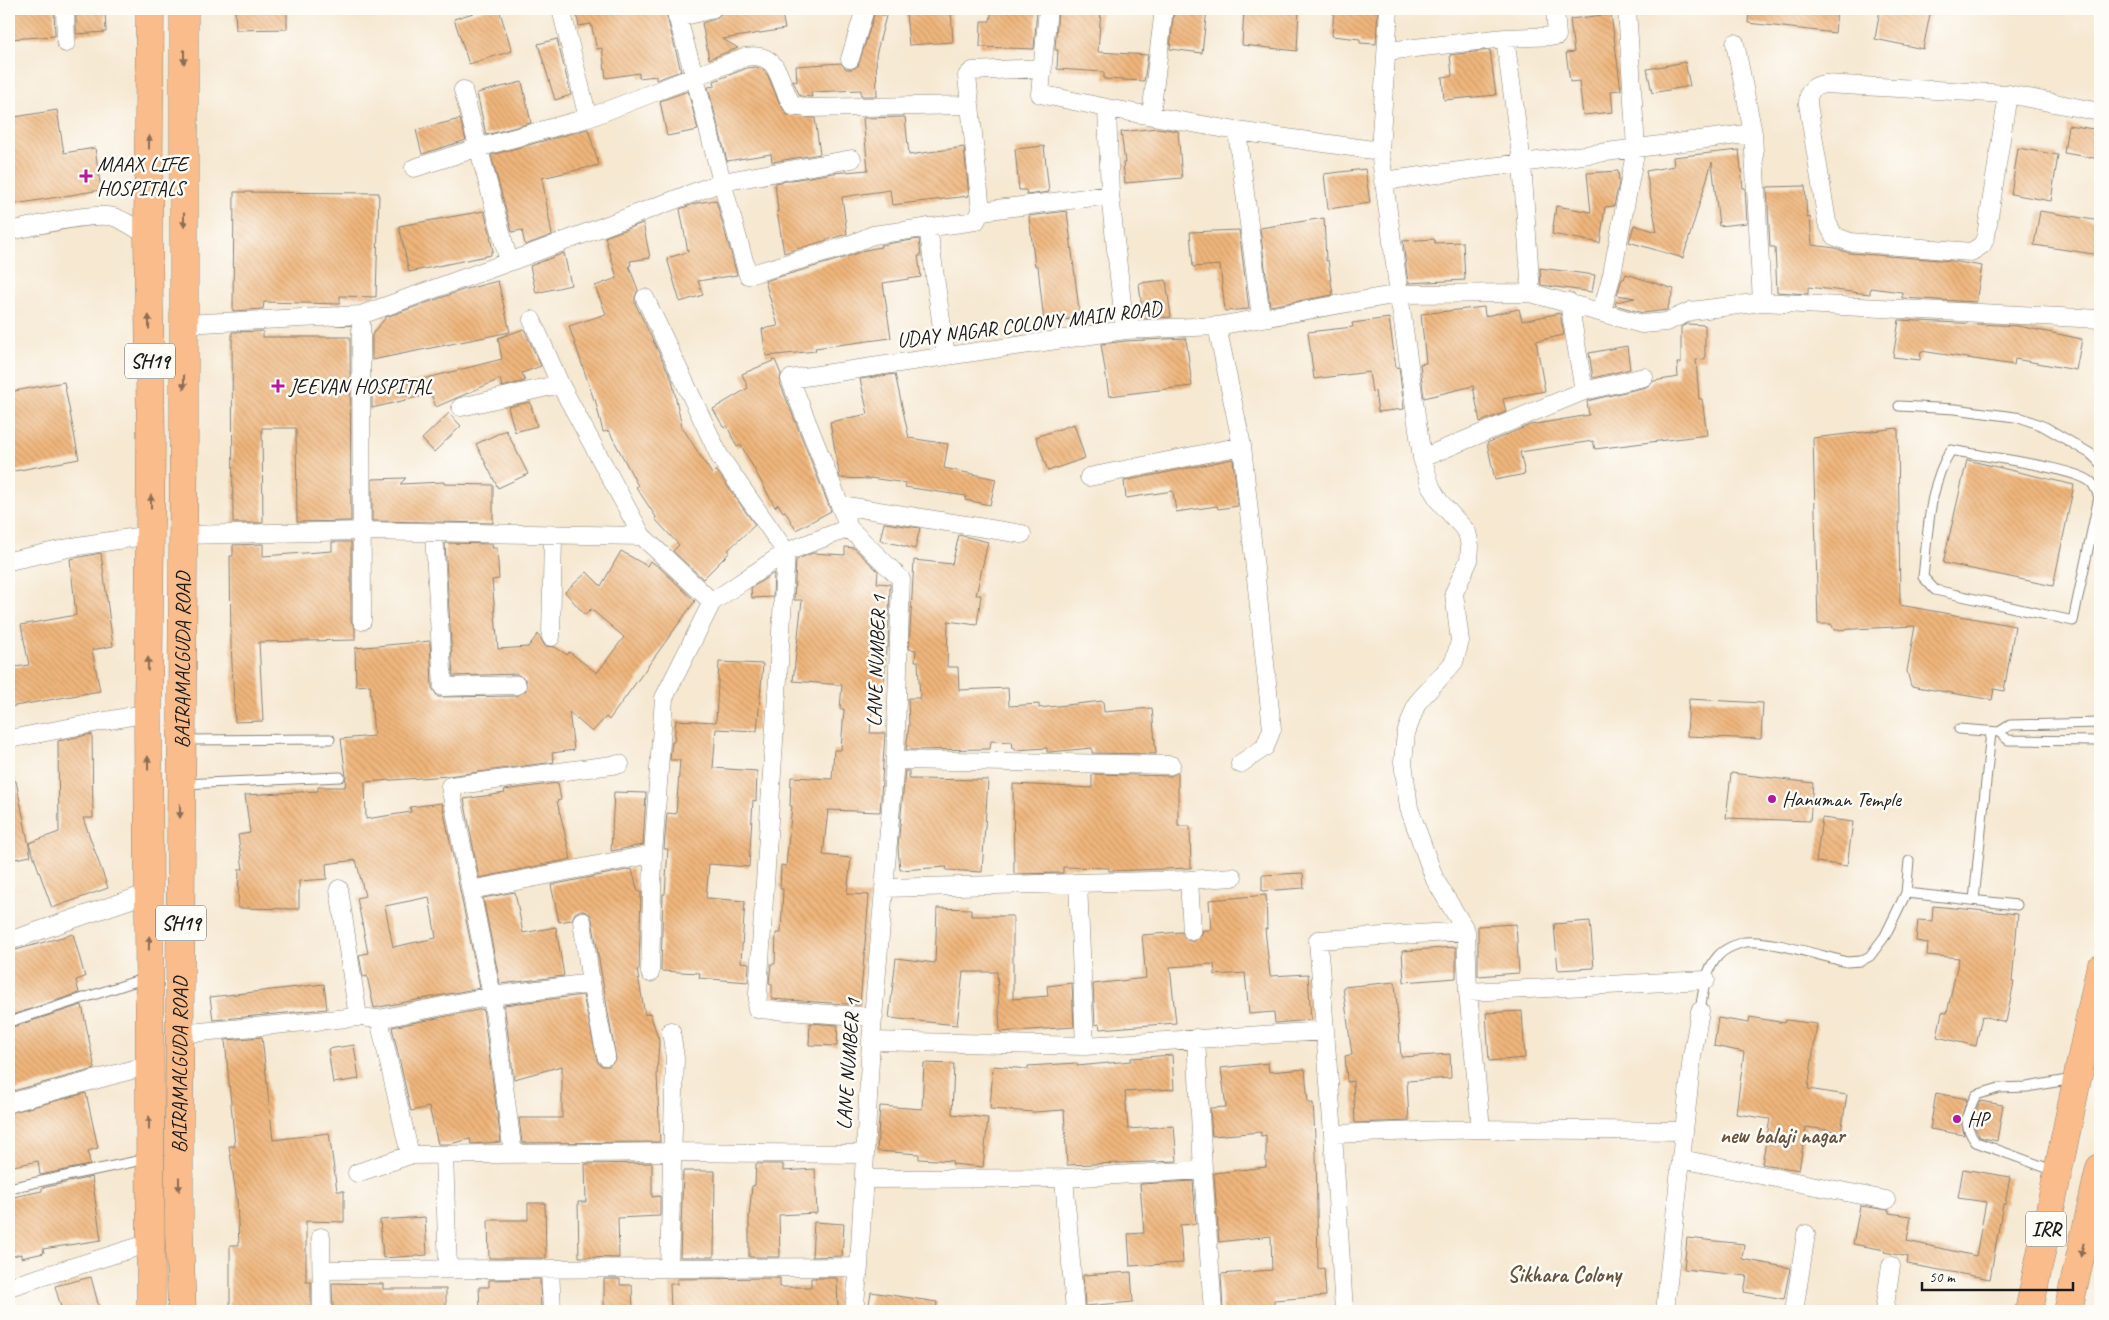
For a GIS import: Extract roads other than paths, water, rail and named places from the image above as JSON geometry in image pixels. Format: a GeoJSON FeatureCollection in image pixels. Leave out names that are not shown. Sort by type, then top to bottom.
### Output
{"type":"FeatureCollection","features":[{"type":"Feature","properties":{"kind":"main road","name":"BAIRAMALGUDA ROAD"},"geometry":{"type":"LineString","coordinates":[[150,9],[148,236],[151,432],[148,713],[150,893],[148,978],[151,1311]]}},
{"type":"Feature","properties":{"kind":"main road","name":"BAIRAMALGUDA ROAD"},"geometry":{"type":"LineString","coordinates":[[182,1311],[179,1231],[179,1034],[184,433],[184,9]]}},
{"type":"Feature","properties":{"kind":"main road"},"geometry":{"type":"LineString","coordinates":[[151,432],[184,433]]}},
{"type":"Feature","properties":{"kind":"main road","name":"IRR"},"geometry":{"type":"LineString","coordinates":[[2029,1311],[2100,969]]}},
{"type":"Feature","properties":{"kind":"main road","name":"IRR"},"geometry":{"type":"LineString","coordinates":[[2068,1311],[2100,1168]]}},
{"type":"Feature","properties":{"kind":"street"},"geometry":{"type":"LineString","coordinates":[[65,9],[66,43]]}},
{"type":"Feature","properties":{"kind":"street"},"geometry":{"type":"LineString","coordinates":[[561,9],[588,118]]}},
{"type":"Feature","properties":{"kind":"street"},"geometry":{"type":"LineString","coordinates":[[712,9],[676,14],[748,275],[844,247],[873,235],[976,221],[981,211],[967,76],[969,72],[1043,68]]}},
{"type":"Feature","properties":{"kind":"street"},"geometry":{"type":"LineString","coordinates":[[850,58],[865,9]]}},
{"type":"Feature","properties":{"kind":"street"},"geometry":{"type":"LineString","coordinates":[[1048,9],[1040,94],[1238,131],[1380,151]]}},
{"type":"Feature","properties":{"kind":"street"},"geometry":{"type":"LineString","coordinates":[[1151,115],[1164,9]]}},
{"type":"Feature","properties":{"kind":"street"},"geometry":{"type":"LineString","coordinates":[[1388,9],[1380,151],[1422,458],[1431,487],[1440,501],[1467,532],[1470,546],[1469,560],[1454,593],[1460,641],[1454,662],[1417,703],[1406,733],[1403,762],[1409,808],[1429,862],[1436,880],[1466,931],[1468,992],[1481,1129]]}},
{"type":"Feature","properties":{"kind":"street"},"geometry":{"type":"LineString","coordinates":[[1387,51],[1506,38],[1557,36],[1555,9]]}},
{"type":"Feature","properties":{"kind":"street"},"geometry":{"type":"LineString","coordinates":[[1602,311],[1612,274],[1636,148],[1627,9]]}},
{"type":"Feature","properties":{"kind":"street"},"geometry":{"type":"LineString","coordinates":[[1506,38],[1522,164],[1532,293]]}},
{"type":"Feature","properties":{"kind":"street"},"geometry":{"type":"LineString","coordinates":[[1735,43],[1753,133],[1762,302]]}},
{"type":"Feature","properties":{"kind":"street"},"geometry":{"type":"LineString","coordinates":[[414,168],[477,148],[588,118],[745,57],[762,56],[774,63],[793,106],[807,108],[970,105]]}},
{"type":"Feature","properties":{"kind":"street"},"geometry":{"type":"LineString","coordinates":[[2008,94],[1986,236],[1982,245],[1972,252],[1964,252],[1850,242],[1834,236],[1827,222],[1808,104],[1808,94],[1811,88],[1825,84],[2008,94],[2100,112]]}},
{"type":"Feature","properties":{"kind":"street"},"geometry":{"type":"LineString","coordinates":[[462,90],[509,262]]}},
{"type":"Feature","properties":{"kind":"street"},"geometry":{"type":"LineString","coordinates":[[1107,108],[1110,194],[1125,330]]}},
{"type":"Feature","properties":{"kind":"street"},"geometry":{"type":"LineString","coordinates":[[1238,131],[1261,317]]}},
{"type":"Feature","properties":{"kind":"street"},"geometry":{"type":"LineString","coordinates":[[1383,181],[1753,133]]}},
{"type":"Feature","properties":{"kind":"street"},"geometry":{"type":"LineString","coordinates":[[184,324],[361,315],[722,182],[852,159]]}},
{"type":"Feature","properties":{"kind":"street"},"geometry":{"type":"LineString","coordinates":[[981,211],[1110,194]]}},
{"type":"Feature","properties":{"kind":"street"},"geometry":{"type":"LineString","coordinates":[[9,231],[96,215],[112,216],[125,221],[148,236]]}},
{"type":"Feature","properties":{"kind":"street"},"geometry":{"type":"LineString","coordinates":[[928,227],[946,356]]}},
{"type":"Feature","properties":{"kind":"street","name":"UDAY NAGAR COLONY MAIN ROAD"},"geometry":{"type":"LineString","coordinates":[[849,528],[790,379],[1125,330],[1217,326],[1399,294],[1532,293],[1602,311],[1642,324],[1666,322],[1691,311],[1762,302],[2100,319]]}},
{"type":"Feature","properties":{"kind":"street"},"geometry":{"type":"LineString","coordinates":[[645,298],[720,457],[786,552],[757,1009],[874,1017]]}},
{"type":"Feature","properties":{"kind":"street"},"geometry":{"type":"LineString","coordinates":[[1569,302],[1584,391]]}},
{"type":"Feature","properties":{"kind":"street"},"geometry":{"type":"LineString","coordinates":[[361,315],[362,621]]}},
{"type":"Feature","properties":{"kind":"street"},"geometry":{"type":"LineString","coordinates":[[532,320],[560,384],[642,536],[712,602]]}},
{"type":"Feature","properties":{"kind":"street"},"geometry":{"type":"LineString","coordinates":[[1217,326],[1242,446],[1272,729],[1265,747],[1240,764]]}},
{"type":"Feature","properties":{"kind":"street"},"geometry":{"type":"LineString","coordinates":[[1422,458],[1584,391],[1644,377]]}},
{"type":"Feature","properties":{"kind":"street"},"geometry":{"type":"LineString","coordinates":[[461,407],[560,384]]}},
{"type":"Feature","properties":{"kind":"street"},"geometry":{"type":"LineString","coordinates":[[1089,478],[1242,446]]}},
{"type":"Feature","properties":{"kind":"street"},"geometry":{"type":"LineString","coordinates":[[841,504],[1022,534]]}},
{"type":"Feature","properties":{"kind":"street"},"geometry":{"type":"LineString","coordinates":[[650,973],[653,854],[664,698],[712,602],[786,552],[849,528]]}},
{"type":"Feature","properties":{"kind":"street","name":"LANE NUMBER 1"},"geometry":{"type":"LineString","coordinates":[[849,528],[901,579],[895,760],[871,1041],[865,1179],[854,1311]]}},
{"type":"Feature","properties":{"kind":"street"},"geometry":{"type":"LineString","coordinates":[[183,535],[363,531],[642,536]]}},
{"type":"Feature","properties":{"kind":"street"},"geometry":{"type":"LineString","coordinates":[[434,532],[443,687],[517,685]]}},
{"type":"Feature","properties":{"kind":"street"},"geometry":{"type":"LineString","coordinates":[[551,638],[552,534]]}},
{"type":"Feature","properties":{"kind":"street"},"geometry":{"type":"LineString","coordinates":[[9,561],[78,546],[150,535]]}},
{"type":"Feature","properties":{"kind":"street"},"geometry":{"type":"LineString","coordinates":[[9,739],[148,713]]}},
{"type":"Feature","properties":{"kind":"street"},"geometry":{"type":"LineString","coordinates":[[895,760],[1170,765]]}},
{"type":"Feature","properties":{"kind":"street"},"geometry":{"type":"LineString","coordinates":[[513,1154],[492,996],[450,786],[620,764]]}},
{"type":"Feature","properties":{"kind":"street"},"geometry":{"type":"LineString","coordinates":[[471,890],[653,854]]}},
{"type":"Feature","properties":{"kind":"street"},"geometry":{"type":"LineString","coordinates":[[885,888],[1189,880],[1233,877]]}},
{"type":"Feature","properties":{"kind":"street"},"geometry":{"type":"LineString","coordinates":[[1189,880],[1192,931]]}},
{"type":"Feature","properties":{"kind":"street"},"geometry":{"type":"LineString","coordinates":[[1078,883],[1085,1046]]}},
{"type":"Feature","properties":{"kind":"street"},"geometry":{"type":"LineString","coordinates":[[339,889],[358,1017]]}},
{"type":"Feature","properties":{"kind":"street"},"geometry":{"type":"LineString","coordinates":[[9,941],[150,893]]}},
{"type":"Feature","properties":{"kind":"street"},"geometry":{"type":"LineString","coordinates":[[582,921],[591,983],[606,1056]]}},
{"type":"Feature","properties":{"kind":"street"},"geometry":{"type":"LineString","coordinates":[[1344,1311],[1318,940],[1466,931]]}},
{"type":"Feature","properties":{"kind":"street"},"geometry":{"type":"LineString","coordinates":[[1468,992],[1706,980]]}},
{"type":"Feature","properties":{"kind":"street"},"geometry":{"type":"LineString","coordinates":[[179,1034],[358,1017],[379,1019],[492,996],[591,983]]}},
{"type":"Feature","properties":{"kind":"street"},"geometry":{"type":"LineString","coordinates":[[1665,1311],[1684,1131],[1700,1010]]}},
{"type":"Feature","properties":{"kind":"street"},"geometry":{"type":"LineString","coordinates":[[379,1019],[410,1155]]}},
{"type":"Feature","properties":{"kind":"street"},"geometry":{"type":"LineString","coordinates":[[669,1268],[675,1058],[671,1031]]}},
{"type":"Feature","properties":{"kind":"street"},"geometry":{"type":"LineString","coordinates":[[871,1041],[1085,1046],[1325,1031]]}},
{"type":"Feature","properties":{"kind":"street"},"geometry":{"type":"LineString","coordinates":[[1196,1038],[1213,1311]]}},
{"type":"Feature","properties":{"kind":"street"},"geometry":{"type":"LineString","coordinates":[[9,1103],[150,1065]]}},
{"type":"Feature","properties":{"kind":"street"},"geometry":{"type":"LineString","coordinates":[[1333,1134],[1481,1129],[1684,1131]]}},
{"type":"Feature","properties":{"kind":"street"},"geometry":{"type":"LineString","coordinates":[[357,1173],[410,1155],[671,1152],[865,1154]]}},
{"type":"Feature","properties":{"kind":"street"},"geometry":{"type":"LineString","coordinates":[[444,1155],[448,1270]]}},
{"type":"Feature","properties":{"kind":"street"},"geometry":{"type":"LineString","coordinates":[[1681,1159],[1886,1200]]}},
{"type":"Feature","properties":{"kind":"street"},"geometry":{"type":"LineString","coordinates":[[865,1179],[1064,1178],[1203,1170]]}},
{"type":"Feature","properties":{"kind":"street"},"geometry":{"type":"LineString","coordinates":[[1064,1178],[1075,1311]]}},
{"type":"Feature","properties":{"kind":"street"},"geometry":{"type":"LineString","coordinates":[[1794,1311],[1806,1234]]}},
{"type":"Feature","properties":{"kind":"street"},"geometry":{"type":"LineString","coordinates":[[321,1237],[322,1311]]}},
{"type":"Feature","properties":{"kind":"street"},"geometry":{"type":"LineString","coordinates":[[9,1287],[150,1243]]}},
{"type":"Feature","properties":{"kind":"street"},"geometry":{"type":"LineString","coordinates":[[1884,1311],[1891,1266]]}},
{"type":"Feature","properties":{"kind":"street"},"geometry":{"type":"LineString","coordinates":[[322,1270],[859,1267]]}},
{"type":"Feature","properties":{"kind":"street"},"geometry":{"type":"LineString","coordinates":[[550,1269],[552,1311]]}},
{"type":"Feature","properties":{"kind":"lane"},"geometry":{"type":"LineString","coordinates":[[1899,406],[1955,409],[2022,418],[2045,427],[2091,454],[2100,463]]}},
{"type":"Feature","properties":{"kind":"lane"},"geometry":{"type":"LineString","coordinates":[[1951,450],[2068,472],[2092,483],[2100,498],[2073,621],[1936,590],[1923,577],[1933,500],[1945,460],[1951,450]]}},
{"type":"Feature","properties":{"kind":"lane"},"geometry":{"type":"LineString","coordinates":[[1995,732],[2010,725],[2100,723]]}},
{"type":"Feature","properties":{"kind":"lane"},"geometry":{"type":"LineString","coordinates":[[1959,729],[1995,732],[2008,740],[2100,741]]}},
{"type":"Feature","properties":{"kind":"lane"},"geometry":{"type":"LineString","coordinates":[[1974,900],[1995,732]]}},
{"type":"Feature","properties":{"kind":"lane"},"geometry":{"type":"LineString","coordinates":[[181,740],[330,739]]}},
{"type":"Feature","properties":{"kind":"lane"},"geometry":{"type":"LineString","coordinates":[[181,784],[340,777]]}},
{"type":"Feature","properties":{"kind":"lane"},"geometry":{"type":"LineString","coordinates":[[1700,1010],[1706,980],[1718,957],[1733,946],[1745,942],[1760,942],[1846,962],[1860,960],[1875,950],[1885,936],[1906,893],[1908,861]]}},
{"type":"Feature","properties":{"kind":"lane"},"geometry":{"type":"LineString","coordinates":[[1906,893],[2017,905]]}},
{"type":"Feature","properties":{"kind":"lane"},"geometry":{"type":"LineString","coordinates":[[9,1022],[148,978]]}},
{"type":"Feature","properties":{"kind":"lane"},"geometry":{"type":"LineString","coordinates":[[2057,1172],[1976,1142],[1968,1131],[1966,1120],[1976,1095],[1999,1088],[2027,1087],[2077,1078]]}},
{"type":"Feature","properties":{"kind":"lane"},"geometry":{"type":"LineString","coordinates":[[9,1188],[149,1159]]}},
{"type":"Feature","properties":{"kind":"place","name":"MAAX LIFE HOSPITALS"},"geometry":{"type":"Point","coordinates":[86,176]}},
{"type":"Feature","properties":{"kind":"place","name":"JEEVAN HOSPITAL"},"geometry":{"type":"Point","coordinates":[278,386]}},
{"type":"Feature","properties":{"kind":"place","name":"Hanuman Temple"},"geometry":{"type":"Point","coordinates":[1772,799]}},
{"type":"Feature","properties":{"kind":"place","name":"HP"},"geometry":{"type":"Point","coordinates":[1957,1119]}},
{"type":"Feature","properties":{"kind":"district","name":"new balaji nagar"},"geometry":{"type":"Point","coordinates":[1782,1135]}},
{"type":"Feature","properties":{"kind":"district","name":"Sikhara Colony"},"geometry":{"type":"Point","coordinates":[1564,1274]}}]}
